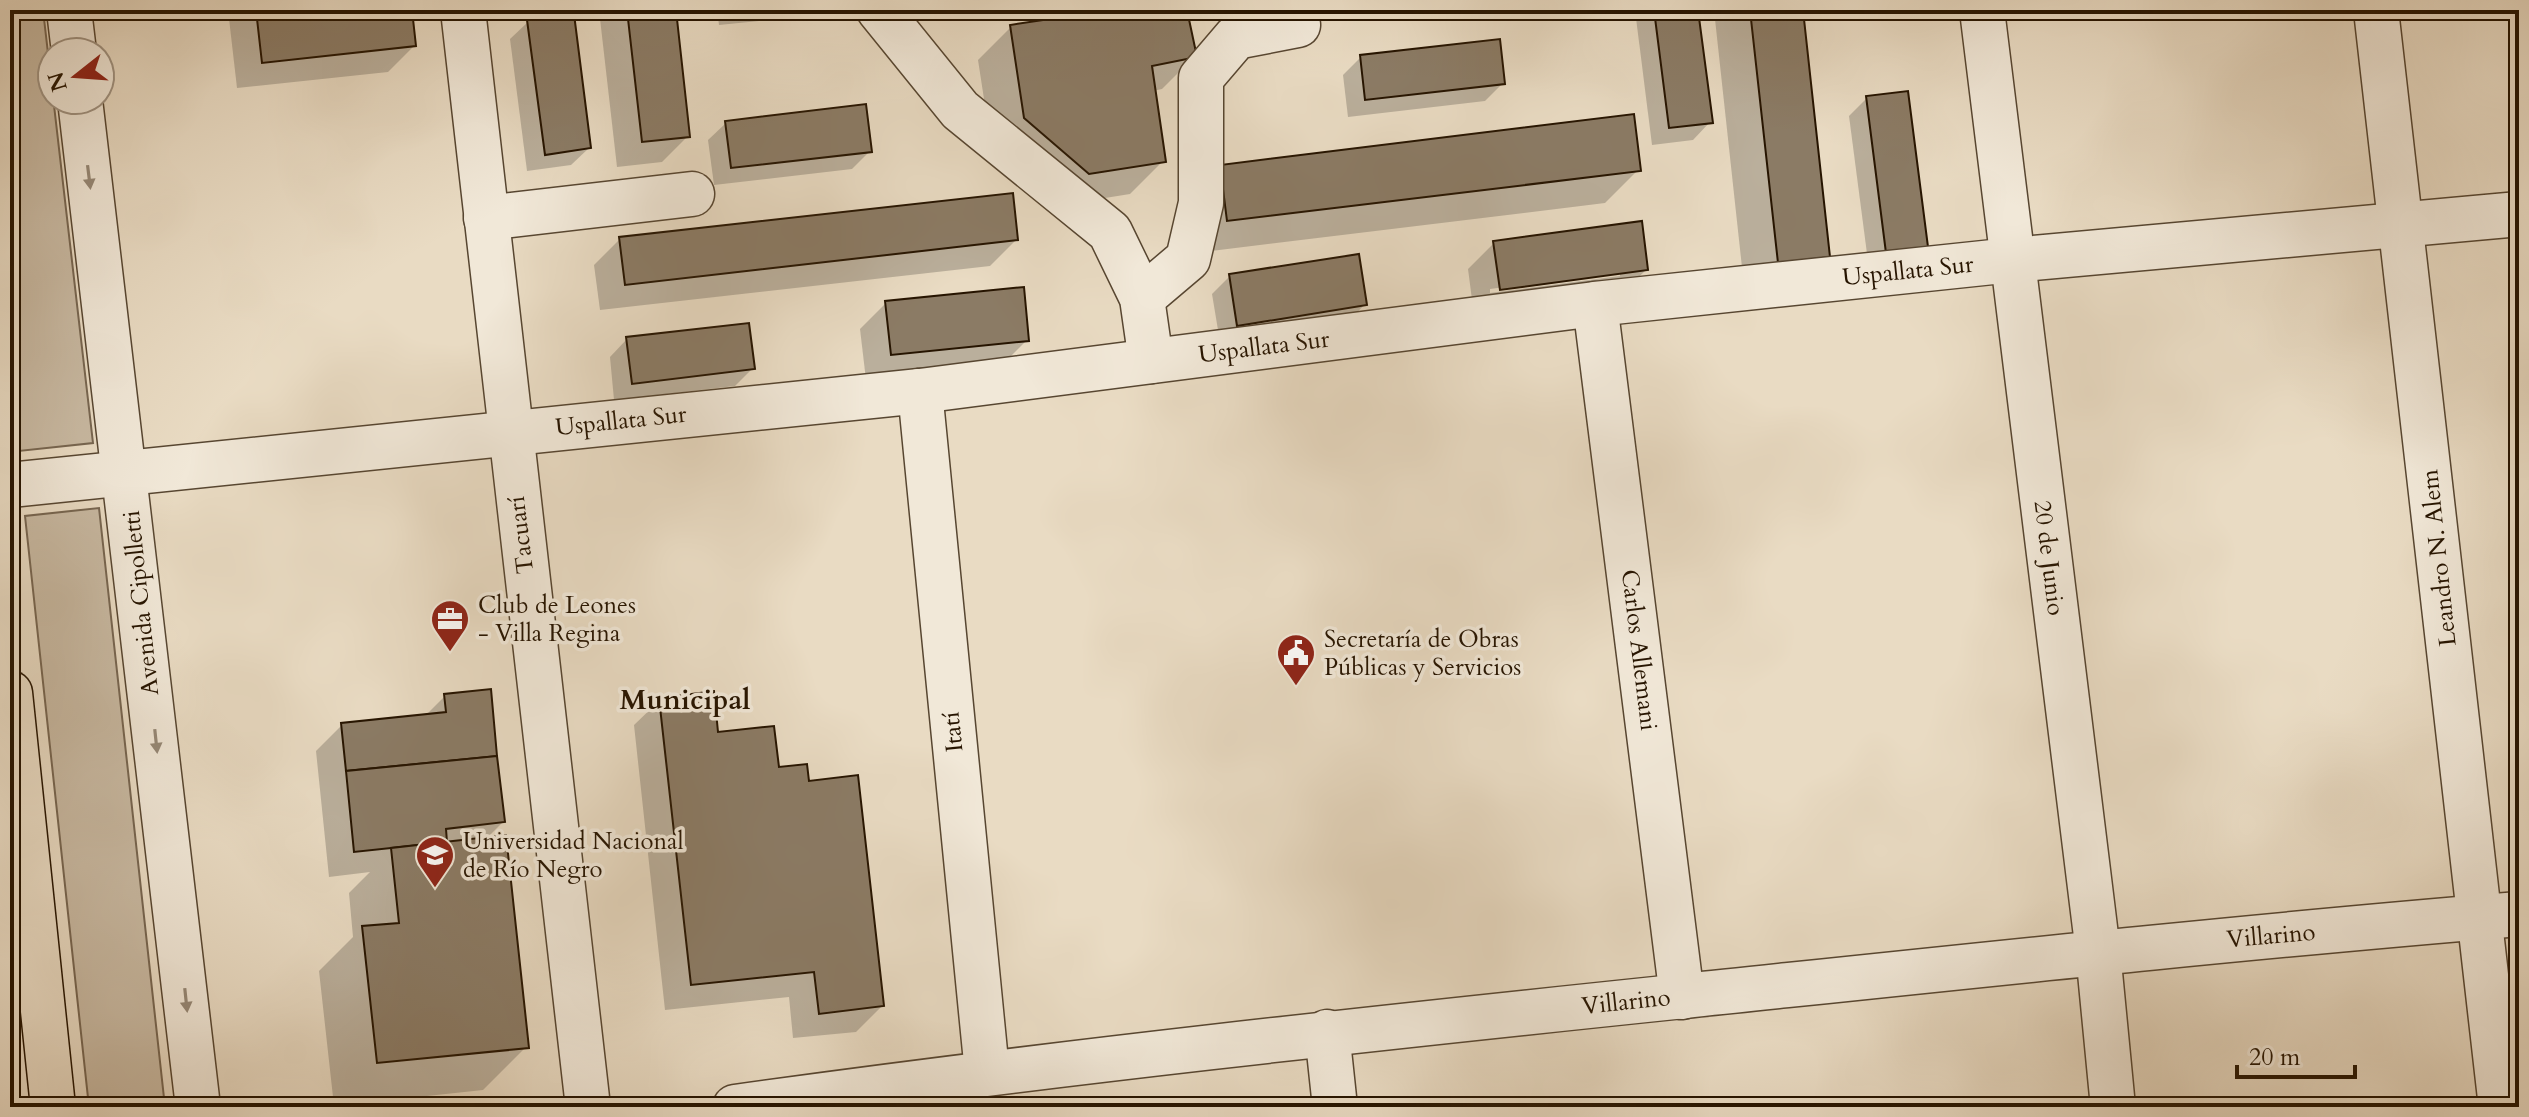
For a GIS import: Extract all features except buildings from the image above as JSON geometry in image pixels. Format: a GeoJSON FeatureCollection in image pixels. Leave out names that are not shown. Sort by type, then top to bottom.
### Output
{"type":"FeatureCollection","features":[{"type":"Feature","properties":{"kind":"main road"},"geometry":{"type":"LineString","coordinates":[[10,693],[53,1107]]}},
{"type":"Feature","properties":{"kind":"street"},"geometry":{"type":"LineString","coordinates":[[69,10],[72,36]]}},
{"type":"Feature","properties":{"kind":"street","name":"Tacuarí"},"geometry":{"type":"LineString","coordinates":[[463,10],[588,1107]]}},
{"type":"Feature","properties":{"kind":"street"},"geometry":{"type":"LineString","coordinates":[[879,10],[960,110],[1110,232],[1142,298],[1151,361]]}},
{"type":"Feature","properties":{"kind":"street","name":"20 de Junio"},"geometry":{"type":"LineString","coordinates":[[1982,10],[2098,952],[2113,1107]]}},
{"type":"Feature","properties":{"kind":"street","name":"Leandro N. Alem"},"geometry":{"type":"LineString","coordinates":[[2376,10],[2401,227],[2499,916],[2501,1107]]}},
{"type":"Feature","properties":{"kind":"street"},"geometry":{"type":"LineString","coordinates":[[1142,298],[1188,259],[1201,203],[1201,78],[1236,37],[1298,25]]}},
{"type":"Feature","properties":{"kind":"street","name":"Avenida Cipolletti"},"geometry":{"type":"LineString","coordinates":[[82,116],[198,1107]]}},
{"type":"Feature","properties":{"kind":"street"},"geometry":{"type":"LineString","coordinates":[[486,218],[692,194]]}},
{"type":"Feature","properties":{"kind":"street","name":"Uspallata Sur"},"geometry":{"type":"LineString","coordinates":[[10,485],[920,391],[1595,304],[2012,260],[2519,214]]}},
{"type":"Feature","properties":{"kind":"street","name":"Carlos Allemani"},"geometry":{"type":"LineString","coordinates":[[1595,304],[1682,997]]}},
{"type":"Feature","properties":{"kind":"street","name":"Itatí"},"geometry":{"type":"LineString","coordinates":[[920,391],[987,1072]]}},
{"type":"Feature","properties":{"kind":"street","name":"Villarino"},"geometry":{"type":"LineString","coordinates":[[735,1107],[987,1072],[1327,1032],[2098,952],[2499,916]]}},
{"type":"Feature","properties":{"kind":"street"},"geometry":{"type":"LineString","coordinates":[[1327,1032],[1335,1107]]}},
{"type":"Feature","properties":{"kind":"shaded area"},"geometry":{"type":"Polygon","coordinates":[[[10,10],[43,10],[46,36],[36,36],[36,116],[55,116],[93,443],[19,451],[10,373],[10,10]]]}},
{"type":"Feature","properties":{"kind":"shaded area"},"geometry":{"type":"Polygon","coordinates":[[[99,508],[165,1107],[89,1107],[25,516],[99,508]]]}},
{"type":"Feature","properties":{"kind":"place","name":"Club de Leones - Villa Regina"},"geometry":{"type":"Point","coordinates":[450,653]}},
{"type":"Feature","properties":{"kind":"place","name":"Secretaría de Obras Públicas y Servicios"},"geometry":{"type":"Point","coordinates":[1296,687]}},
{"type":"Feature","properties":{"kind":"place","name":"Universidad Nacional de Río Negro"},"geometry":{"type":"Point","coordinates":[435,889]}},
{"type":"Feature","properties":{"kind":"district","name":"Municipal"},"geometry":{"type":"Point","coordinates":[685,700]}}]}
